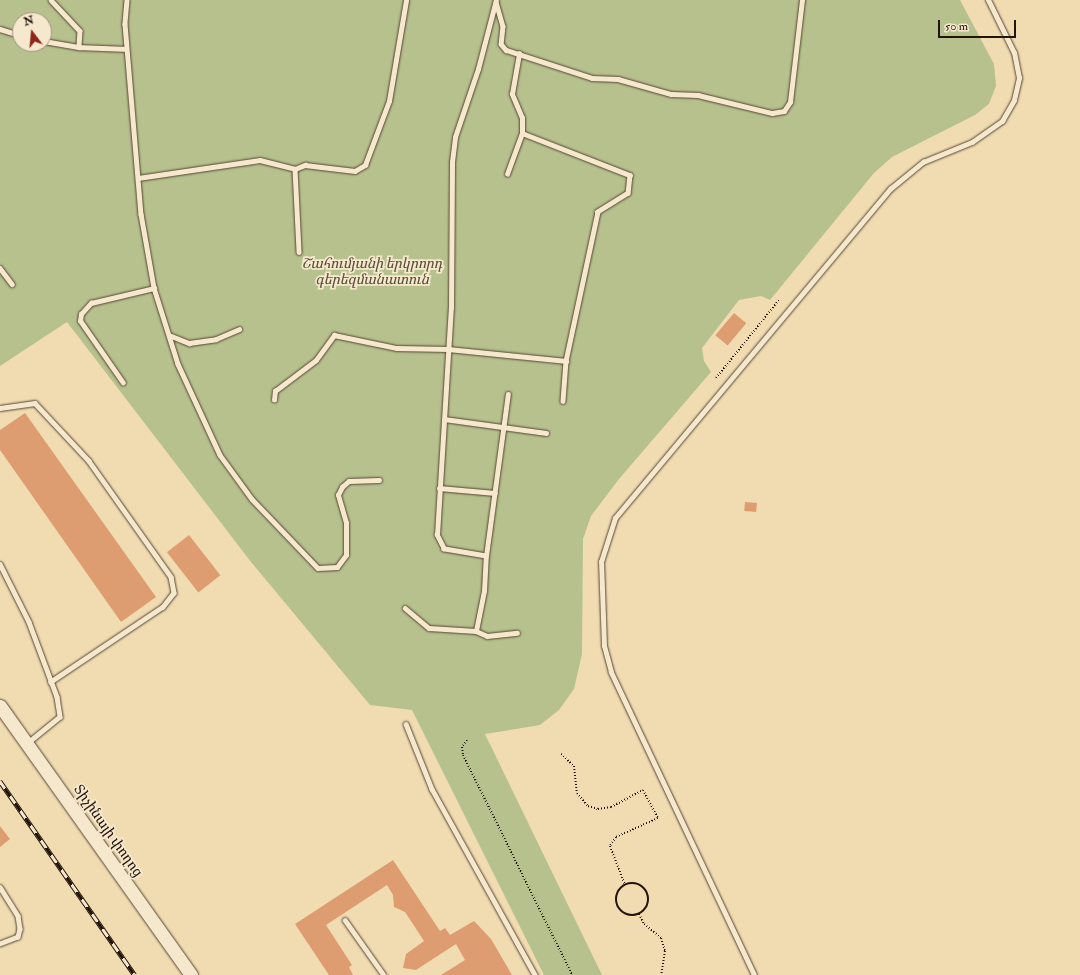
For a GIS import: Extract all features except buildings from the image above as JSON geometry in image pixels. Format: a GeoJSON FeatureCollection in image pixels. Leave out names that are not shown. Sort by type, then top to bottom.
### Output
{"type":"FeatureCollection","features":[{"type":"Feature","properties":{"kind":"street","name":"Տիչինայի փողոց"},"geometry":{"type":"LineString","coordinates":[[0,706],[191,975]]}},
{"type":"Feature","properties":{"kind":"lane"},"geometry":{"type":"LineString","coordinates":[[51,0],[80,31],[79,47]]}},
{"type":"Feature","properties":{"kind":"lane"},"geometry":{"type":"LineString","coordinates":[[127,0],[126,48],[138,178],[154,288],[169,335],[199,414],[220,454],[252,499],[318,568],[337,568],[346,555],[346,523],[338,495],[342,487],[349,482],[378,480]]}},
{"type":"Feature","properties":{"kind":"lane"},"geometry":{"type":"LineString","coordinates":[[138,178],[260,160],[295,169],[306,165],[355,171],[365,165],[389,101],[406,0]]}},
{"type":"Feature","properties":{"kind":"lane"},"geometry":{"type":"LineString","coordinates":[[495,0],[503,26],[502,44],[506,50],[592,78],[618,79],[671,94],[698,95],[778,112],[784,111],[790,102],[802,0]]}},
{"type":"Feature","properties":{"kind":"lane"},"geometry":{"type":"LineString","coordinates":[[486,556],[444,549],[439,543],[439,488],[448,349],[452,162],[455,137],[495,0]]}},
{"type":"Feature","properties":{"kind":"lane"},"geometry":{"type":"LineString","coordinates":[[754,975],[611,672],[604,646],[601,562],[615,518],[890,189],[923,162],[972,142],[1002,121],[1014,100],[1019,78],[1014,53],[988,0]]}},
{"type":"Feature","properties":{"kind":"lane"},"geometry":{"type":"LineString","coordinates":[[0,29],[12,33]]}},
{"type":"Feature","properties":{"kind":"lane"},"geometry":{"type":"LineString","coordinates":[[52,42],[79,47],[126,48]]}},
{"type":"Feature","properties":{"kind":"lane"},"geometry":{"type":"LineString","coordinates":[[507,174],[522,132],[522,118],[512,94],[519,54]]}},
{"type":"Feature","properties":{"kind":"lane"},"geometry":{"type":"LineString","coordinates":[[522,132],[630,175],[628,193],[598,212],[566,361],[563,401]]}},
{"type":"Feature","properties":{"kind":"lane"},"geometry":{"type":"LineString","coordinates":[[295,169],[298,252]]}},
{"type":"Feature","properties":{"kind":"lane"},"geometry":{"type":"LineString","coordinates":[[0,268],[12,284]]}},
{"type":"Feature","properties":{"kind":"lane"},"geometry":{"type":"LineString","coordinates":[[123,383],[80,321],[81,314],[91,303],[154,288]]}},
{"type":"Feature","properties":{"kind":"lane"},"geometry":{"type":"LineString","coordinates":[[169,335],[189,343],[216,339],[240,329]]}},
{"type":"Feature","properties":{"kind":"lane"},"geometry":{"type":"LineString","coordinates":[[274,400],[275,391],[316,360],[334,335],[397,348],[448,349],[566,361]]}},
{"type":"Feature","properties":{"kind":"lane"},"geometry":{"type":"LineString","coordinates":[[476,631],[484,591],[486,556],[505,428],[508,394]]}},
{"type":"Feature","properties":{"kind":"lane"},"geometry":{"type":"LineString","coordinates":[[0,408],[35,403],[89,461],[171,577],[174,594],[163,607],[51,682]]}},
{"type":"Feature","properties":{"kind":"lane"},"geometry":{"type":"LineString","coordinates":[[444,419],[546,433]]}},
{"type":"Feature","properties":{"kind":"lane"},"geometry":{"type":"LineString","coordinates":[[439,488],[495,493]]}},
{"type":"Feature","properties":{"kind":"lane"},"geometry":{"type":"LineString","coordinates":[[0,564],[29,622],[51,682],[60,717],[27,744]]}},
{"type":"Feature","properties":{"kind":"lane"},"geometry":{"type":"LineString","coordinates":[[405,608],[429,628],[476,631],[488,636],[517,633]]}},
{"type":"Feature","properties":{"kind":"lane"},"geometry":{"type":"LineString","coordinates":[[406,724],[432,789],[535,975]]}},
{"type":"Feature","properties":{"kind":"lane"},"geometry":{"type":"LineString","coordinates":[[0,887],[14,909],[20,929],[18,937],[0,944]]}},
{"type":"Feature","properties":{"kind":"lane"},"geometry":{"type":"LineString","coordinates":[[345,920],[384,975]]}},
{"type":"Feature","properties":{"kind":"path"},"geometry":{"type":"LineString","coordinates":[[716,378],[779,300]]}},
{"type":"Feature","properties":{"kind":"path"},"geometry":{"type":"LineString","coordinates":[[467,740],[462,747],[463,755],[572,975]]}},
{"type":"Feature","properties":{"kind":"path"},"geometry":{"type":"LineString","coordinates":[[561,754],[574,766],[577,793],[588,806],[598,809],[611,807],[643,790],[658,818],[616,837],[610,846],[625,885]]}},
{"type":"Feature","properties":{"kind":"path"},"geometry":{"type":"LineString","coordinates":[[636,884],[647,895],[646,906],[639,914],[629,915],[617,906],[617,892],[625,885],[636,884]]}},
{"type":"Feature","properties":{"kind":"path"},"geometry":{"type":"LineString","coordinates":[[639,914],[644,924],[660,938],[665,951],[661,975]]}},
{"type":"Feature","properties":{"kind":"green space","name":"Շահումյանի երկրորդ գերեզմանատուն"},"geometry":{"type":"Polygon","coordinates":[[[0,0],[960,0],[994,64],[996,86],[989,104],[975,115],[892,157],[874,173],[770,300],[761,296],[739,300],[702,348],[704,361],[711,372],[619,479],[591,516],[583,539],[582,654],[574,689],[559,710],[540,725],[485,734],[602,975],[544,975],[412,710],[370,705],[251,562],[67,322],[0,366],[0,0]]]}},
{"type":"Feature","properties":{"kind":"railway"},"geometry":{"type":"LineString","coordinates":[[0,781],[135,975]]}}]}
